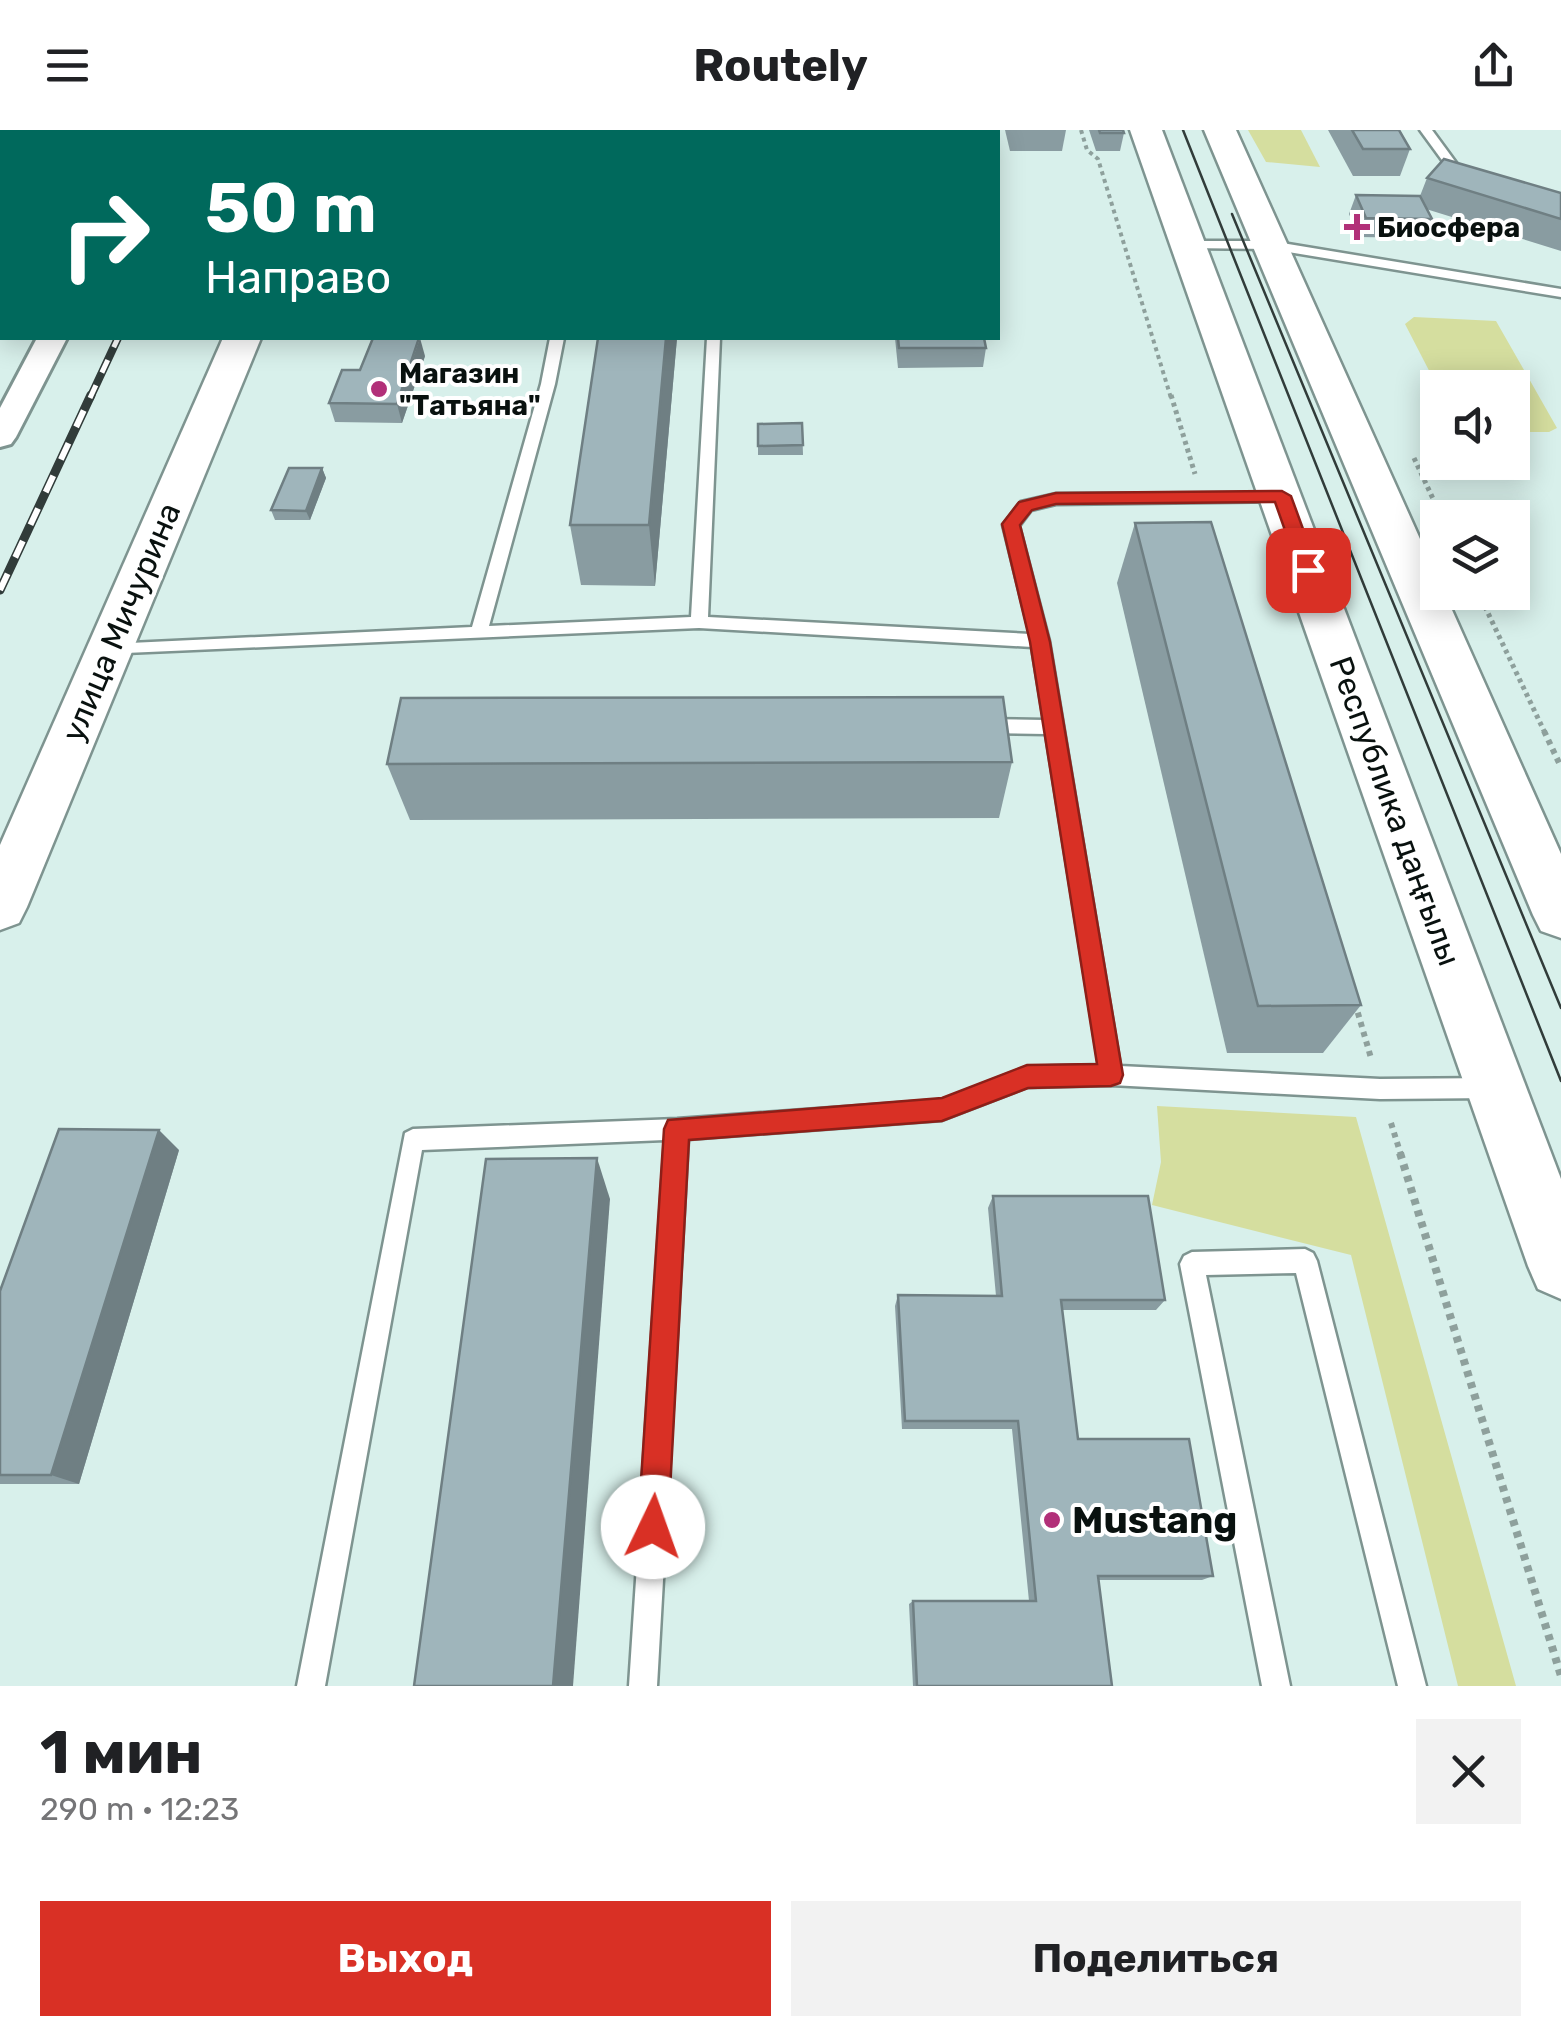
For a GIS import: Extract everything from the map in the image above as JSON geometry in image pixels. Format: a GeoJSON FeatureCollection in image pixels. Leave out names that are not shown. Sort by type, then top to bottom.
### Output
{"type":"FeatureCollection","features":[{"type":"Feature","properties":{"kind":"main road","name":"Республика даңғылы"},"geometry":{"type":"LineString","coordinates":[[1146,130],[1561,1266]]}},
{"type":"Feature","properties":{"kind":"main road"},"geometry":{"type":"LineString","coordinates":[[1220,130],[1557,895]]}},
{"type":"Feature","properties":{"kind":"main road","name":"улица Мичурина"},"geometry":{"type":"LineString","coordinates":[[0,908],[241,340]]}},
{"type":"Feature","properties":{"kind":"street"},"geometry":{"type":"LineString","coordinates":[[0,436],[51,340]]}},
{"type":"Feature","properties":{"kind":"lane"},"geometry":{"type":"LineString","coordinates":[[1426,130],[1458,177],[1473,183]]}},
{"type":"Feature","properties":{"kind":"lane"},"geometry":{"type":"LineString","coordinates":[[1189,246],[1270,245],[1561,294]]}},
{"type":"Feature","properties":{"kind":"lane"},"geometry":{"type":"LineString","coordinates":[[480,632],[557,340]]}},
{"type":"Feature","properties":{"kind":"lane"},"geometry":{"type":"LineString","coordinates":[[699,622],[713,340]]}},
{"type":"Feature","properties":{"kind":"lane"},"geometry":{"type":"LineString","coordinates":[[1111,1075],[1040,642],[1011,524],[1026,506],[1056,499],[1282,496]]}},
{"type":"Feature","properties":{"kind":"lane"},"geometry":{"type":"LineString","coordinates":[[109,650],[699,622],[1040,642]]}},
{"type":"Feature","properties":{"kind":"lane"},"geometry":{"type":"LineString","coordinates":[[957,725],[1054,727]]}},
{"type":"Feature","properties":{"kind":"lane"},"geometry":{"type":"LineString","coordinates":[[311,1686],[413,1140],[677,1129],[942,1110],[1027,1077],[1111,1075],[1380,1089],[1496,1088]]}},
{"type":"Feature","properties":{"kind":"lane"},"geometry":{"type":"LineString","coordinates":[[643,1686],[677,1129]]}},
{"type":"Feature","properties":{"kind":"lane"},"geometry":{"type":"LineString","coordinates":[[1276,1686],[1192,1264],[1304,1261],[1412,1686]]}},
{"type":"Feature","properties":{"kind":"path"},"geometry":{"type":"LineString","coordinates":[[1081,130],[1087,150],[1098,158],[1203,498]]}},
{"type":"Feature","properties":{"kind":"path"},"geometry":{"type":"LineString","coordinates":[[1487,610],[1561,767]]}},
{"type":"Feature","properties":{"kind":"path"},"geometry":{"type":"LineString","coordinates":[[1352,994],[1561,1676]]}},
{"type":"Feature","properties":{"kind":"green space"},"geometry":{"type":"Polygon","coordinates":[[[1248,130],[1301,130],[1320,167],[1266,162],[1248,130]]]}},
{"type":"Feature","properties":{"kind":"green space"},"geometry":{"type":"Polygon","coordinates":[[[1414,317],[1496,321],[1524,370],[1429,370],[1405,324],[1414,317]]]}},
{"type":"Feature","properties":{"kind":"green space"},"geometry":{"type":"Polygon","coordinates":[[[1530,381],[1557,428],[1530,432],[1530,381]]]}},
{"type":"Feature","properties":{"kind":"green space"},"geometry":{"type":"Polygon","coordinates":[[[1157,1106],[1356,1117],[1516,1686],[1458,1686],[1351,1255],[1152,1205],[1161,1162],[1157,1106]]]}},
{"type":"Feature","properties":{"kind":"building"},"geometry":{"type":"Polygon","coordinates":[[[1099,130],[1123,130],[1124,133],[1100,133],[1099,130]]]}},
{"type":"Feature","properties":{"kind":"building"},"geometry":{"type":"Polygon","coordinates":[[[1352,130],[1399,130],[1410,149],[1363,149],[1352,130]]]}},
{"type":"Feature","properties":{"kind":"building"},"geometry":{"type":"Polygon","coordinates":[[[1444,159],[1561,193],[1561,219],[1427,178],[1444,159]]]}},
{"type":"Feature","properties":{"kind":"building"},"geometry":{"type":"Polygon","coordinates":[[[1356,195],[1420,196],[1432,219],[1366,218],[1356,195]]]}},
{"type":"Feature","properties":{"kind":"building"},"geometry":{"type":"Polygon","coordinates":[[[372,340],[418,340],[397,404],[329,403],[342,370],[360,370],[372,340]]]}},
{"type":"Feature","properties":{"kind":"building"},"geometry":{"type":"Polygon","coordinates":[[[598,340],[666,340],[649,525],[570,525],[598,340]]]}},
{"type":"Feature","properties":{"kind":"building"},"geometry":{"type":"Polygon","coordinates":[[[898,340],[984,340],[986,348],[899,348],[898,340]]]}},
{"type":"Feature","properties":{"kind":"building"},"geometry":{"type":"Polygon","coordinates":[[[802,423],[803,445],[758,446],[758,424],[802,423]]]}},
{"type":"Feature","properties":{"kind":"building"},"geometry":{"type":"Polygon","coordinates":[[[289,468],[322,468],[306,511],[271,510],[289,468]]]}},
{"type":"Feature","properties":{"kind":"building"},"geometry":{"type":"Polygon","coordinates":[[[1211,522],[1361,1005],[1258,1006],[1135,523],[1211,522]]]}},
{"type":"Feature","properties":{"kind":"building"},"geometry":{"type":"Polygon","coordinates":[[[1003,697],[1012,762],[387,764],[401,698],[1003,697]]]}},
{"type":"Feature","properties":{"kind":"building"},"geometry":{"type":"Polygon","coordinates":[[[59,1129],[159,1130],[51,1475],[0,1475],[0,1291],[59,1129]]]}},
{"type":"Feature","properties":{"kind":"building"},"geometry":{"type":"Polygon","coordinates":[[[597,1158],[553,1686],[414,1686],[486,1159],[597,1158]]]}},
{"type":"Feature","properties":{"kind":"building"},"geometry":{"type":"Polygon","coordinates":[[[993,1196],[1148,1196],[1165,1300],[1061,1300],[1078,1439],[1189,1439],[1213,1576],[1098,1576],[1112,1686],[917,1686],[913,1601],[1036,1601],[1018,1421],[905,1421],[898,1295],[1002,1296],[993,1196]]]}},
{"type":"Feature","properties":{"kind":"tram line"},"geometry":{"type":"LineString","coordinates":[[1183,130],[1561,1081]]}},
{"type":"Feature","properties":{"kind":"tram line"},"geometry":{"type":"LineString","coordinates":[[1232,214],[1561,1008]]}},
{"type":"Feature","properties":{"kind":"railway"},"geometry":{"type":"LineString","coordinates":[[90,398],[117,340]]}},
{"type":"Feature","properties":{"kind":"railway"},"geometry":{"type":"LineString","coordinates":[[0,590],[91,395]]}},
{"type":"Feature","properties":{"kind":"place","name":"Биосфера"},"geometry":{"type":"Point","coordinates":[1357,227]}},
{"type":"Feature","properties":{"kind":"place","name":"Магазин \"Татьяна\""},"geometry":{"type":"Point","coordinates":[379,389]}},
{"type":"Feature","properties":{"kind":"place","name":"Mustang"},"geometry":{"type":"Point","coordinates":[1052,1520]}},
{"type":"Feature","properties":{"kind":"route"},"geometry":{"type":"LineString","coordinates":[[653,1527],[677,1129],[942,1110],[1027,1077],[1111,1075],[1040,642],[1011,524],[1026,506],[1056,499],[1282,496],[1308,570]]}}]}
